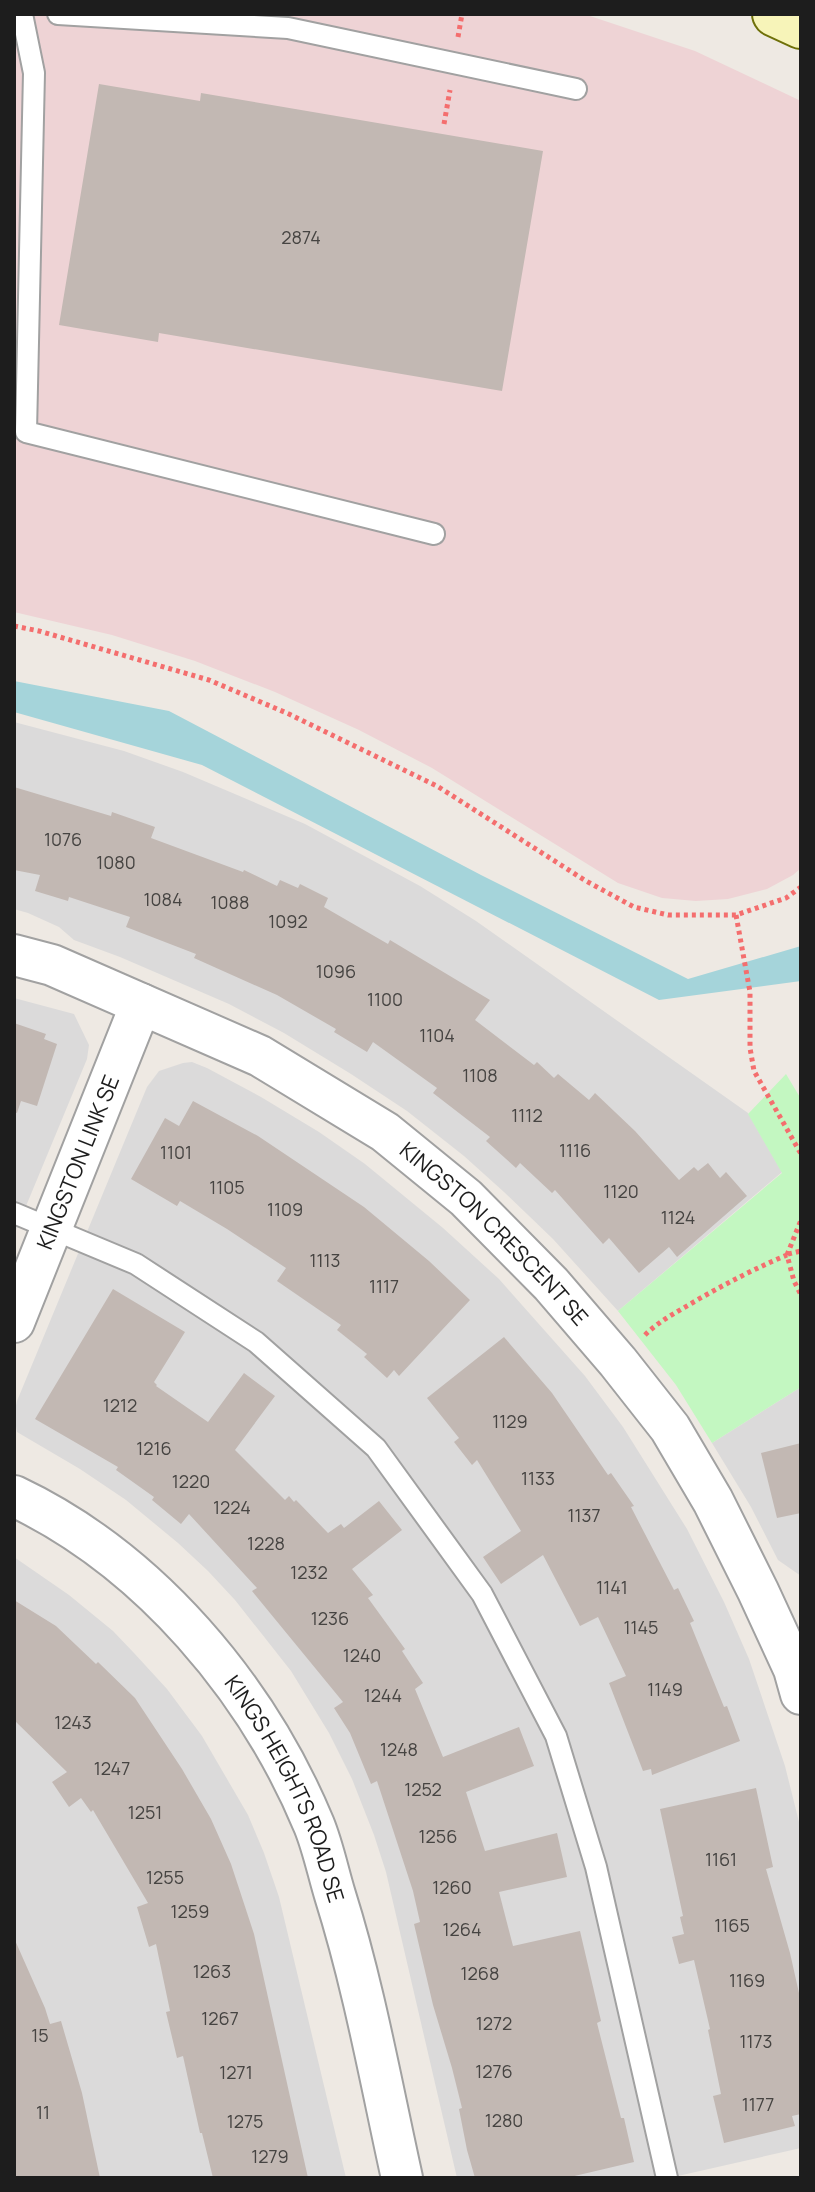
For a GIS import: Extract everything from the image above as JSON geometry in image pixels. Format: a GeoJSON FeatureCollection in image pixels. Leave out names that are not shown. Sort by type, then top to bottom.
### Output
{"type":"FeatureCollection","features":[{"type":"Feature","properties":{"kind":"main road"},"geometry":{"type":"LineString","coordinates":[[775,14],[801,26]]}},
{"type":"Feature","properties":{"kind":"street","name":"KINGSTON CRESCENT SE"},"geometry":{"type":"LineString","coordinates":[[14,955],[52,965],[260,1056],[385,1132],[466,1198],[551,1284],[670,1428],[713,1501],[799,1676]]}},
{"type":"Feature","properties":{"kind":"street","name":"KINGSTON LINK SE"},"geometry":{"type":"LineString","coordinates":[[14,1322],[141,1004]]}},
{"type":"Feature","properties":{"kind":"street","name":"KINGS HEIGHTS ROAD SE"},"geometry":{"type":"LineString","coordinates":[[14,1496],[34,1505],[107,1552],[198,1637],[243,1696],[282,1757],[315,1827],[351,1946],[402,2178]]}},
{"type":"Feature","properties":{"kind":"lane"},"geometry":{"type":"LineString","coordinates":[[14,28],[22,14]]}},
{"type":"Feature","properties":{"kind":"lane"},"geometry":{"type":"LineString","coordinates":[[22,14],[34,73],[26,432],[434,534]]}},
{"type":"Feature","properties":{"kind":"lane"},"geometry":{"type":"LineString","coordinates":[[58,14],[288,28],[576,89]]}},
{"type":"Feature","properties":{"kind":"lane"},"geometry":{"type":"LineString","coordinates":[[14,1213],[136,1264],[256,1342],[376,1448],[482,1594],[556,1736],[596,1867],[667,2178]]}},
{"type":"Feature","properties":{"kind":"path"},"geometry":{"type":"LineString","coordinates":[[14,626],[209,680],[289,714],[437,786],[586,881],[634,907],[668,915],[736,915],[786,898],[801,887]]}},
{"type":"Feature","properties":{"kind":"path"},"geometry":{"type":"LineString","coordinates":[[736,915],[750,992],[750,1048],[754,1071],[801,1154]]}},
{"type":"Feature","properties":{"kind":"path"},"geometry":{"type":"LineString","coordinates":[[801,1220],[787,1255],[801,1295]]}},
{"type":"Feature","properties":{"kind":"path"},"geometry":{"type":"LineString","coordinates":[[618,1362],[657,1323],[755,1268],[801,1251]]}},
{"type":"Feature","properties":{"kind":"shaded area"},"geometry":{"type":"Polygon","coordinates":[[[14,14],[584,14],[695,51],[801,101],[801,868],[767,889],[728,899],[696,901],[662,898],[618,883],[432,768],[275,692],[195,661],[112,635],[14,612],[14,14]]]}},
{"type":"Feature","properties":{"kind":"shaded area"},"geometry":{"type":"Polygon","coordinates":[[[14,722],[124,751],[183,772],[305,824],[420,886],[476,921],[748,1113],[782,1172],[618,1311],[553,1239],[504,1192],[407,1111],[284,1033],[229,1004],[74,940],[59,927],[14,909],[14,722]]]}},
{"type":"Feature","properties":{"kind":"shaded area"},"geometry":{"type":"Polygon","coordinates":[[[14,998],[74,1014],[89,1045],[87,1059],[14,1235],[14,998]]]}},
{"type":"Feature","properties":{"kind":"shaded area"},"geometry":{"type":"Polygon","coordinates":[[[192,1062],[261,1097],[365,1164],[499,1279],[585,1376],[623,1427],[687,1529],[749,1659],[785,1766],[801,1830],[801,2148],[669,2178],[457,2178],[386,1872],[352,1779],[329,1733],[291,1671],[208,1571],[126,1500],[17,1432],[14,1414],[17,1401],[147,1087],[159,1071],[192,1062]]]}},
{"type":"Feature","properties":{"kind":"shaded area"},"geometry":{"type":"Polygon","coordinates":[[[801,1387],[801,1576],[778,1560],[751,1507],[712,1443],[801,1387]]]}},
{"type":"Feature","properties":{"kind":"shaded area"},"geometry":{"type":"Polygon","coordinates":[[[14,1557],[69,1595],[113,1631],[167,1689],[202,1736],[248,1815],[279,1897],[346,2178],[14,2178],[14,1557]]]}},
{"type":"Feature","properties":{"kind":"green space"},"geometry":{"type":"Polygon","coordinates":[[[786,1074],[801,1099],[801,1387],[712,1443],[676,1385],[618,1311],[782,1173],[748,1114],[786,1074]]]}},
{"type":"Feature","properties":{"kind":"water"},"geometry":{"type":"Polygon","coordinates":[[[14,681],[169,711],[481,875],[688,979],[801,946],[801,981],[659,1000],[202,765],[14,712],[14,681]]]}},
{"type":"Feature","properties":{"kind":"building"},"geometry":{"type":"Polygon","coordinates":[[[99,84],[200,101],[201,93],[543,151],[502,391],[159,333],[158,342],[59,325],[99,84]]]}},
{"type":"Feature","properties":{"kind":"building"},"geometry":{"type":"Polygon","coordinates":[[[14,787],[111,816],[112,812],[155,827],[151,838],[244,870],[277,886],[280,880],[298,888],[300,884],[328,898],[324,907],[388,944],[390,940],[490,1000],[475,1020],[534,1065],[537,1062],[554,1078],[558,1074],[589,1100],[595,1093],[679,1180],[694,1167],[698,1171],[708,1163],[720,1178],[726,1172],[747,1196],[677,1257],[669,1247],[639,1273],[609,1238],[603,1244],[555,1190],[552,1193],[520,1163],[516,1168],[486,1141],[490,1137],[433,1093],[437,1088],[373,1042],[367,1052],[334,1032],[336,1029],[277,995],[194,958],[196,954],[126,927],[130,917],[69,897],[68,901],[35,891],[40,875],[14,870],[14,787]]]}},
{"type":"Feature","properties":{"kind":"building"},"geometry":{"type":"Polygon","coordinates":[[[14,1023],[46,1034],[44,1039],[57,1044],[37,1106],[21,1101],[17,1113],[14,1112],[14,1023]]]}},
{"type":"Feature","properties":{"kind":"building"},"geometry":{"type":"Polygon","coordinates":[[[193,1101],[258,1136],[364,1207],[470,1300],[399,1376],[394,1370],[387,1378],[364,1357],[367,1354],[337,1330],[341,1325],[277,1281],[286,1268],[180,1201],[177,1206],[131,1179],[165,1118],[179,1126],[193,1101]]]}},
{"type":"Feature","properties":{"kind":"building"},"geometry":{"type":"Polygon","coordinates":[[[113,1289],[185,1332],[154,1382],[208,1422],[244,1373],[275,1396],[235,1450],[285,1500],[289,1496],[294,1502],[296,1500],[328,1533],[341,1524],[344,1528],[379,1501],[402,1530],[352,1569],[373,1595],[368,1598],[405,1649],[402,1651],[423,1683],[415,1689],[443,1757],[519,1727],[534,1766],[466,1792],[485,1851],[557,1833],[567,1877],[499,1892],[513,1946],[580,1931],[601,2021],[597,2023],[634,2162],[566,2178],[475,2178],[459,2109],[462,2108],[414,1924],[420,1922],[413,1891],[377,1781],[371,1784],[350,1733],[334,1708],[343,1702],[252,1591],[257,1588],[189,1514],[181,1524],[152,1500],[154,1497],[116,1470],[118,1467],[35,1419],[113,1289]]]}},
{"type":"Feature","properties":{"kind":"building"},"geometry":{"type":"Polygon","coordinates":[[[504,1337],[552,1393],[608,1475],[611,1473],[634,1506],[631,1507],[674,1590],[678,1588],[694,1621],[690,1623],[740,1741],[652,1775],[651,1769],[643,1771],[609,1683],[626,1676],[598,1617],[580,1626],[543,1555],[501,1584],[483,1557],[521,1531],[477,1460],[472,1465],[454,1442],[459,1438],[427,1398],[504,1337]]]}},
{"type":"Feature","properties":{"kind":"building"},"geometry":{"type":"Polygon","coordinates":[[[801,1443],[801,1513],[777,1518],[761,1453],[801,1443]]]}},
{"type":"Feature","properties":{"kind":"building"},"geometry":{"type":"Polygon","coordinates":[[[14,1600],[56,1626],[135,1698],[211,1819],[231,1864],[254,1934],[308,2178],[213,2178],[183,2056],[177,2058],[166,2012],[170,2011],[156,1944],[149,1947],[137,1907],[148,1903],[93,1810],[91,1812],[81,1798],[69,1807],[52,1782],[67,1772],[14,1720],[14,1600]]]}},
{"type":"Feature","properties":{"kind":"building"},"geometry":{"type":"Polygon","coordinates":[[[756,1788],[773,1867],[766,1869],[801,2002],[801,2114],[792,2116],[795,2126],[724,2143],[713,2096],[721,2094],[694,1960],[679,1964],[672,1937],[684,1934],[680,1917],[683,1916],[660,1809],[756,1788]]]}},
{"type":"Feature","properties":{"kind":"building"},"geometry":{"type":"Polygon","coordinates":[[[14,1938],[50,2024],[61,2021],[82,2093],[100,2178],[14,2178],[14,1938]]]}}]}
